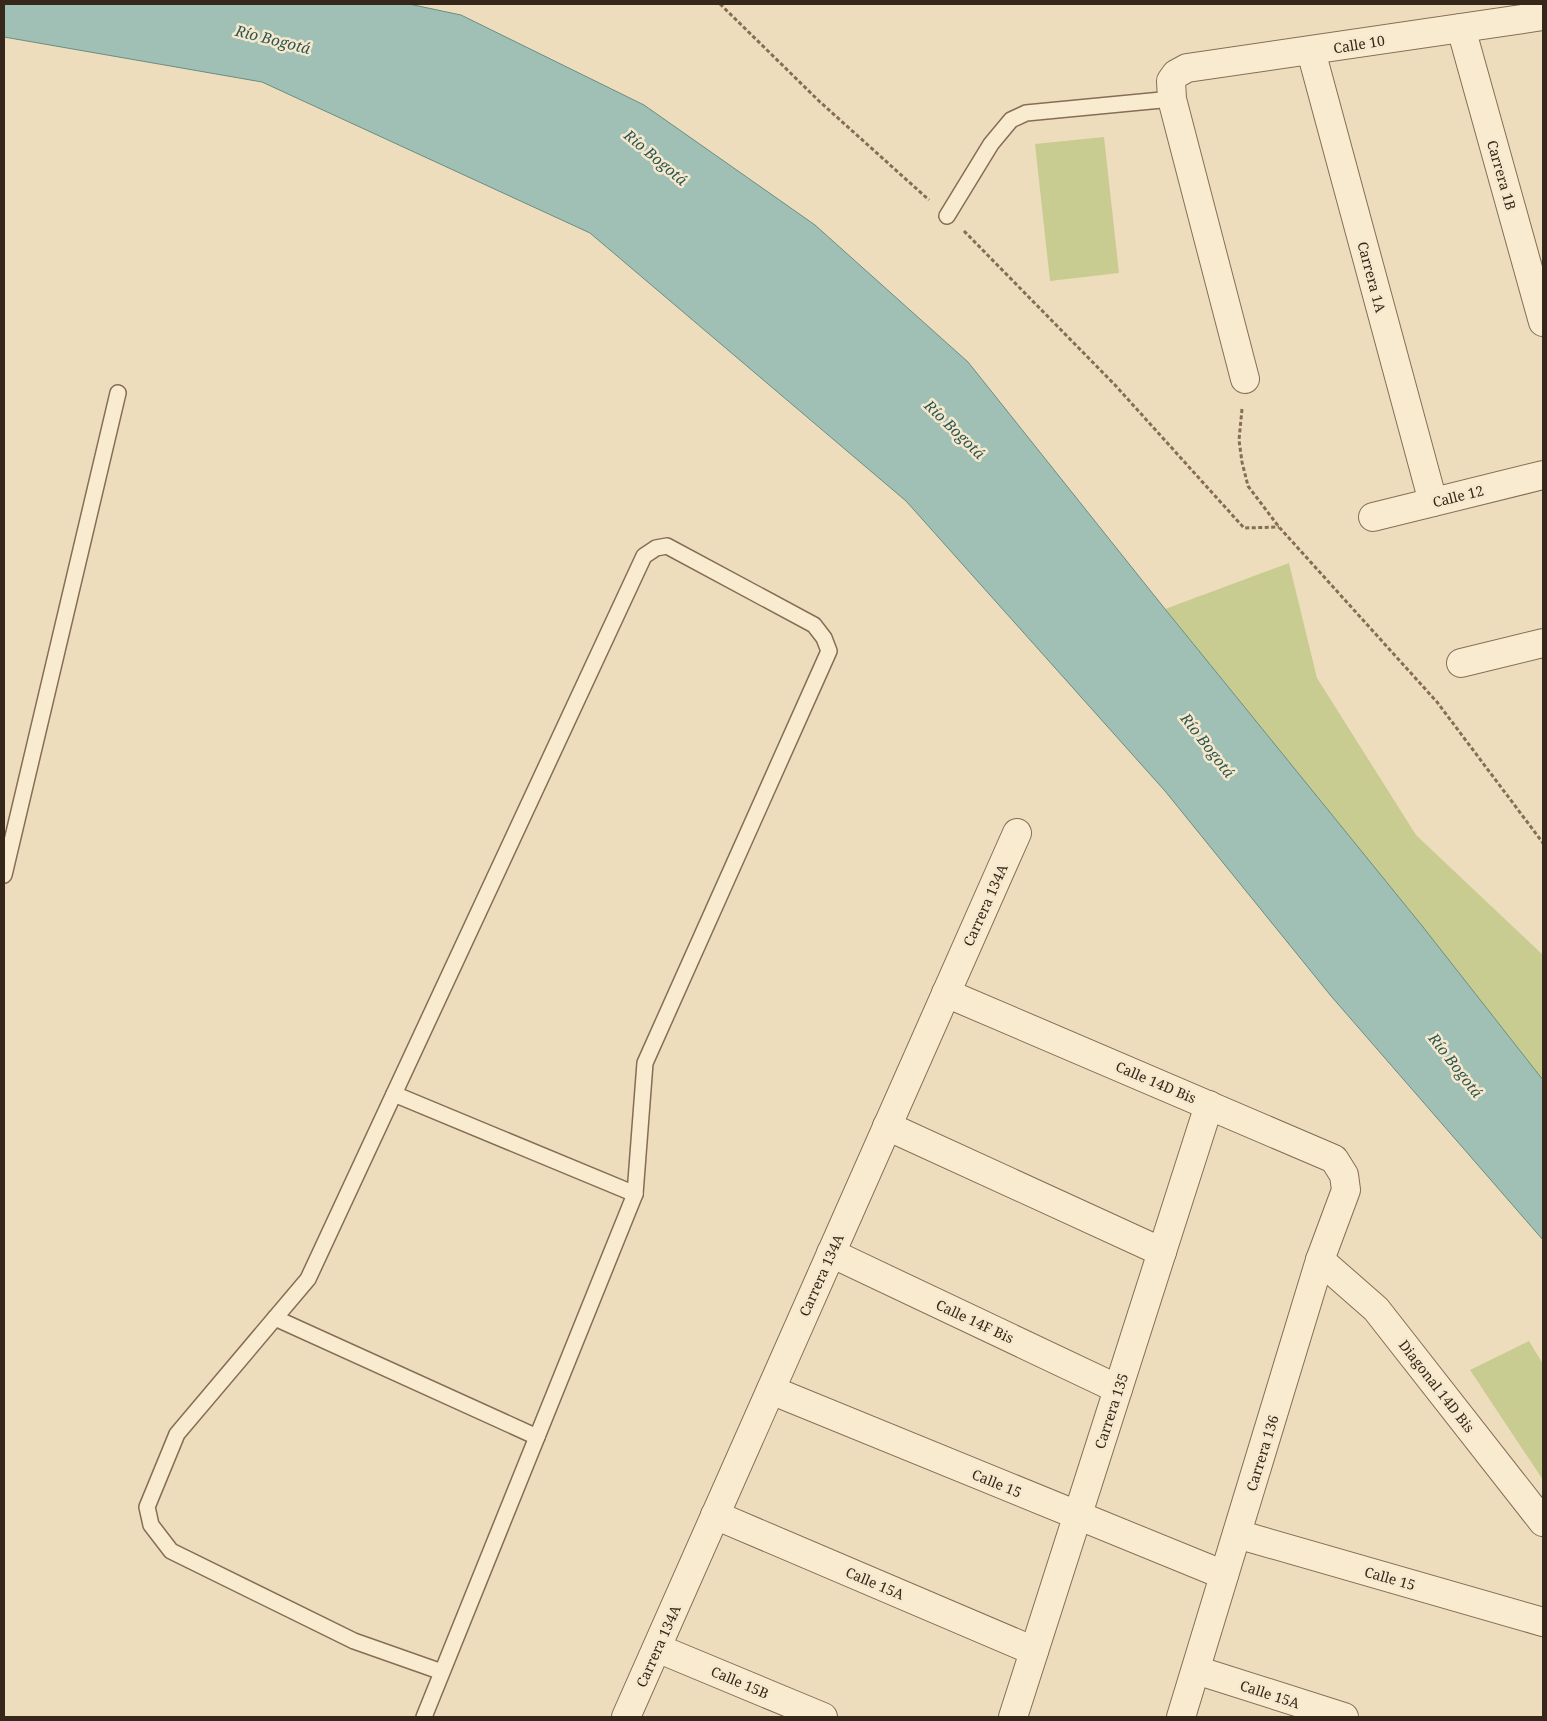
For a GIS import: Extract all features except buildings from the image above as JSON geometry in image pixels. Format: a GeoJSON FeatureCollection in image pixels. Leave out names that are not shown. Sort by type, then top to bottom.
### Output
{"type":"FeatureCollection","features":[{"type":"Feature","properties":{"kind":"street","name":"Calle 10"},"geometry":{"type":"LineString","coordinates":[[1174,87],[1187,68],[1543,16]]}},
{"type":"Feature","properties":{"kind":"street","name":"Carrera 1B"},"geometry":{"type":"LineString","coordinates":[[1462,28],[1543,322]]}},
{"type":"Feature","properties":{"kind":"street","name":"Carrera 1A"},"geometry":{"type":"LineString","coordinates":[[1311,51],[1433,502]]}},
{"type":"Feature","properties":{"kind":"street"},"geometry":{"type":"LineString","coordinates":[[1174,87],[1246,379]]}},
{"type":"Feature","properties":{"kind":"street","name":"Calle 12"},"geometry":{"type":"LineString","coordinates":[[1373,517],[1543,475]]}},
{"type":"Feature","properties":{"kind":"street"},"geometry":{"type":"LineString","coordinates":[[1461,663],[1543,643]]}},
{"type":"Feature","properties":{"kind":"street","name":"Carrera 134A"},"geometry":{"type":"LineString","coordinates":[[626,1717],[1017,833]]}},
{"type":"Feature","properties":{"kind":"street","name":"Calle 14D Bis"},"geometry":{"type":"LineString","coordinates":[[946,993],[1334,1159],[1344,1175],[1346,1190]]}},
{"type":"Feature","properties":{"kind":"street","name":"Carrera 135"},"geometry":{"type":"LineString","coordinates":[[1013,1717],[1209,1105]]}},
{"type":"Feature","properties":{"kind":"street"},"geometry":{"type":"LineString","coordinates":[[887,1126],[1162,1252]]}},
{"type":"Feature","properties":{"kind":"street","name":"Carrera 136"},"geometry":{"type":"LineString","coordinates":[[1181,1717],[1320,1260],[1346,1190]]}},
{"type":"Feature","properties":{"kind":"street","name":"Calle 14F Bis"},"geometry":{"type":"LineString","coordinates":[[831,1253],[1118,1389]]}},
{"type":"Feature","properties":{"kind":"street","name":"Diagonal 14D Bis"},"geometry":{"type":"LineString","coordinates":[[1320,1260],[1376,1309],[1543,1522]]}},
{"type":"Feature","properties":{"kind":"street","name":"Calle 15"},"geometry":{"type":"LineString","coordinates":[[771,1390],[1224,1575]]}},
{"type":"Feature","properties":{"kind":"street","name":"Calle 15A"},"geometry":{"type":"LineString","coordinates":[[716,1516],[1034,1651]]}},
{"type":"Feature","properties":{"kind":"street","name":"Calle 15"},"geometry":{"type":"LineString","coordinates":[[1237,1534],[1543,1622]]}},
{"type":"Feature","properties":{"kind":"street","name":"Calle 15B"},"geometry":{"type":"LineString","coordinates":[[657,1648],[823,1717]]}},
{"type":"Feature","properties":{"kind":"street","name":"Calle 15A"},"geometry":{"type":"LineString","coordinates":[[1196,1670],[1344,1717]]}},
{"type":"Feature","properties":{"kind":"lane"},"geometry":{"type":"LineString","coordinates":[[947,216],[991,144],[1011,120],[1026,113],[1174,87]]}},
{"type":"Feature","properties":{"kind":"lane"},"geometry":{"type":"LineString","coordinates":[[4,875],[118,393]]}},
{"type":"Feature","properties":{"kind":"lane"},"geometry":{"type":"LineString","coordinates":[[424,1717],[635,1194],[645,1063],[828,651],[824,638],[814,625],[668,546],[656,548],[644,556],[308,1279],[177,1434],[147,1507],[151,1524],[171,1551],[354,1641],[442,1672]]}},
{"type":"Feature","properties":{"kind":"lane"},"geometry":{"type":"LineString","coordinates":[[394,1094],[635,1194]]}},
{"type":"Feature","properties":{"kind":"lane"},"geometry":{"type":"LineString","coordinates":[[274,1318],[537,1437]]}},
{"type":"Feature","properties":{"kind":"path"},"geometry":{"type":"LineString","coordinates":[[720,4],[819,101],[976,242],[1115,385],[1244,528],[1279,527]]}},
{"type":"Feature","properties":{"kind":"path"},"geometry":{"type":"LineString","coordinates":[[1246,379],[1239,440],[1248,486],[1279,527],[1438,702],[1543,843]]}},
{"type":"Feature","properties":{"kind":"green space"},"geometry":{"type":"Polygon","coordinates":[[[1104,137],[1119,273],[1050,281],[1035,144],[1104,137]]]}},
{"type":"Feature","properties":{"kind":"green space"},"geometry":{"type":"Polygon","coordinates":[[[1289,563],[1317,678],[1416,835],[1543,955],[1543,1080],[1423,927],[1165,609],[1289,563]]]}},
{"type":"Feature","properties":{"kind":"green space"},"geometry":{"type":"Polygon","coordinates":[[[1529,1341],[1543,1364],[1543,1480],[1470,1370],[1529,1341]]]}},
{"type":"Feature","properties":{"kind":"water","name":"Río Bogotá"},"geometry":{"type":"Polygon","coordinates":[[[4,4],[409,4],[461,15],[644,105],[815,225],[968,362],[1423,927],[1543,1080],[1543,1240],[1331,996],[1165,791],[906,501],[590,233],[262,82],[4,37],[4,4]]]}}]}
